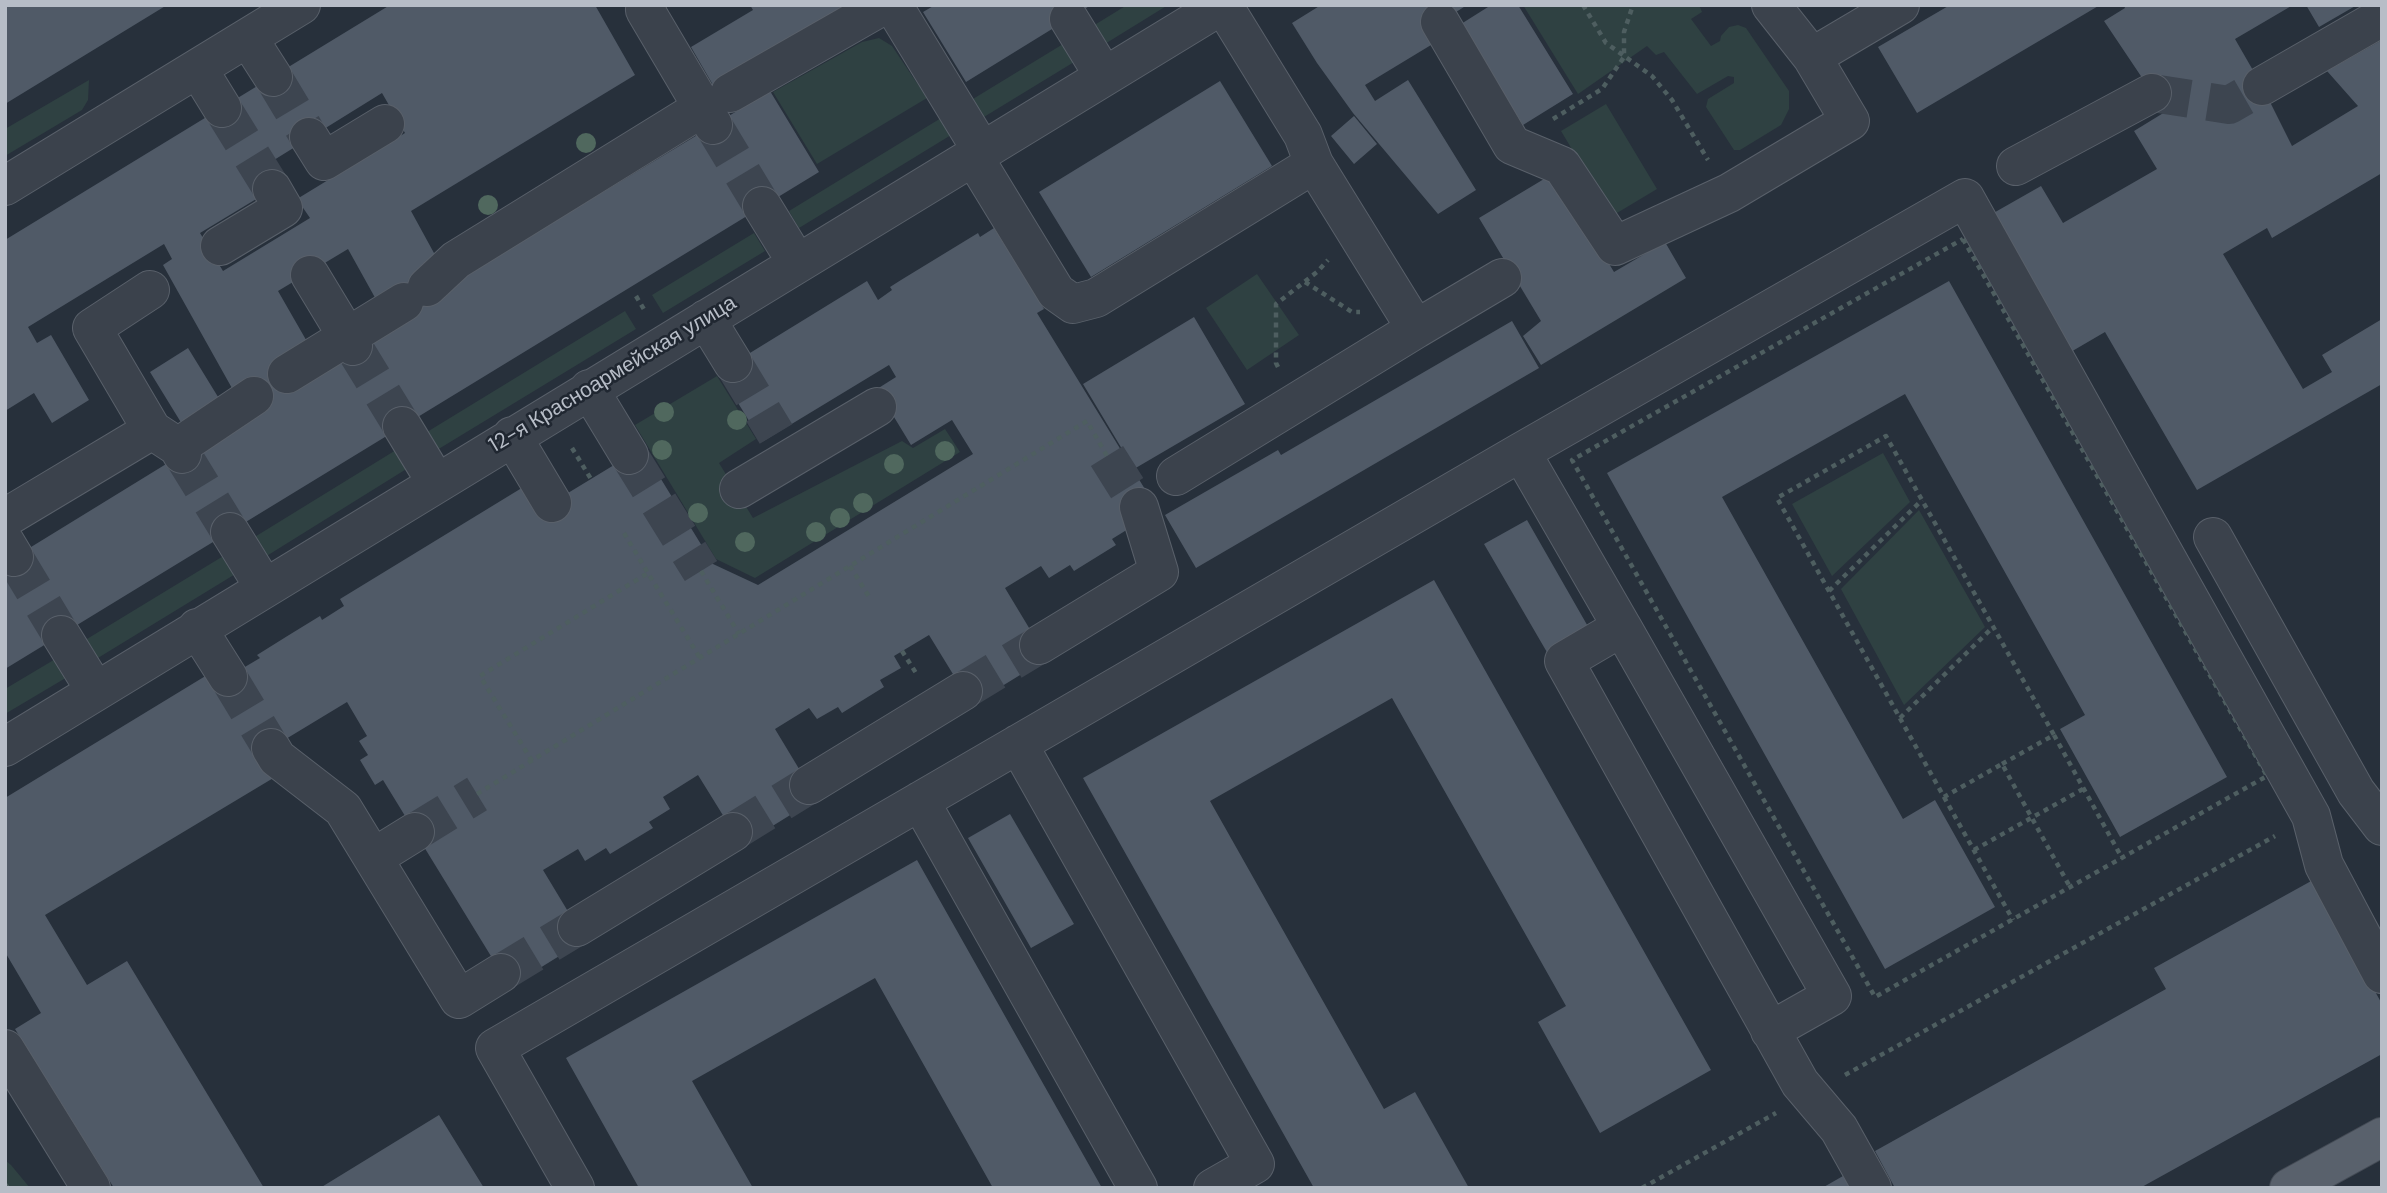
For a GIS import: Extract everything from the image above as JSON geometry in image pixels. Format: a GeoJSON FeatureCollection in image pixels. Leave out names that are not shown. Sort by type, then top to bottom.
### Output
{"type":"FeatureCollection","features":[{"type":"Feature","properties":{"kind":"main road"},"geometry":{"type":"LineString","coordinates":[[2289,1188],[2382,1137]]}},
{"type":"Feature","properties":{"kind":"street"},"geometry":{"type":"LineString","coordinates":[[5,186],[301,5]]}},
{"type":"Feature","properties":{"kind":"street"},"geometry":{"type":"LineString","coordinates":[[647,5],[645,10],[715,109]]}},
{"type":"Feature","properties":{"kind":"street"},"geometry":{"type":"LineString","coordinates":[[287,374],[350,341],[415,295],[456,260],[715,109],[884,5]]}},
{"type":"Feature","properties":{"kind":"street"},"geometry":{"type":"LineString","coordinates":[[893,5],[1056,292],[1073,304],[1097,298],[1314,164]]}},
{"type":"Feature","properties":{"kind":"street"},"geometry":{"type":"LineString","coordinates":[[1222,5],[1303,135],[1314,164],[1416,329]]}},
{"type":"Feature","properties":{"kind":"street","name":"12-я Красноармейская улица"},"geometry":{"type":"LineString","coordinates":[[5,747],[1222,5]]}},
{"type":"Feature","properties":{"kind":"street"},"geometry":{"type":"LineString","coordinates":[[1440,22],[1511,145],[1562,166],[1615,246],[1729,193],[1850,121],[1812,57],[1771,5]]}},
{"type":"Feature","properties":{"kind":"street"},"geometry":{"type":"LineString","coordinates":[[1812,57],[1900,5]]}},
{"type":"Feature","properties":{"kind":"street"},"geometry":{"type":"LineString","coordinates":[[2262,86],[2382,17]]}},
{"type":"Feature","properties":{"kind":"street"},"geometry":{"type":"LineString","coordinates":[[1069,19],[1104,76]]}},
{"type":"Feature","properties":{"kind":"street"},"geometry":{"type":"LineString","coordinates":[[248,38],[273,77]]}},
{"type":"Feature","properties":{"kind":"street"},"geometry":{"type":"LineString","coordinates":[[198,69],[222,108]]}},
{"type":"Feature","properties":{"kind":"street"},"geometry":{"type":"LineString","coordinates":[[2016,166],[2152,93]]}},
{"type":"Feature","properties":{"kind":"street"},"geometry":{"type":"LineString","coordinates":[[309,137],[324,161],[384,124]]}},
{"type":"Feature","properties":{"kind":"street"},"geometry":{"type":"LineString","coordinates":[[220,246],[283,208],[272,189]]}},
{"type":"Feature","properties":{"kind":"street"},"geometry":{"type":"LineString","coordinates":[[575,1188],[495,1048],[1521,452],[1965,198],[2311,816],[2324,865],[2382,974]]}},
{"type":"Feature","properties":{"kind":"street"},"geometry":{"type":"LineString","coordinates":[[762,206],[797,263]]}},
{"type":"Feature","properties":{"kind":"street"},"geometry":{"type":"LineString","coordinates":[[310,275],[350,341]]}},
{"type":"Feature","properties":{"kind":"street"},"geometry":{"type":"LineString","coordinates":[[1176,476],[1502,278]]}},
{"type":"Feature","properties":{"kind":"street"},"geometry":{"type":"LineString","coordinates":[[149,290],[92,328],[171,443]]}},
{"type":"Feature","properties":{"kind":"street"},"geometry":{"type":"LineString","coordinates":[[706,319],[733,363]]}},
{"type":"Feature","properties":{"kind":"street"},"geometry":{"type":"LineString","coordinates":[[589,389],[629,455]]}},
{"type":"Feature","properties":{"kind":"street"},"geometry":{"type":"LineString","coordinates":[[5,518],[171,443],[254,396]]}},
{"type":"Feature","properties":{"kind":"street"},"geometry":{"type":"LineString","coordinates":[[739,489],[783,446],[877,407]]}},
{"type":"Feature","properties":{"kind":"street"},"geometry":{"type":"LineString","coordinates":[[402,426],[436,482]]}},
{"type":"Feature","properties":{"kind":"street"},"geometry":{"type":"LineString","coordinates":[[512,436],[552,503]]}},
{"type":"Feature","properties":{"kind":"street"},"geometry":{"type":"LineString","coordinates":[[1521,452],[1832,996],[1770,1031]]}},
{"type":"Feature","properties":{"kind":"street"},"geometry":{"type":"LineString","coordinates":[[1039,645],[1159,572],[1139,506]]}},
{"type":"Feature","properties":{"kind":"street"},"geometry":{"type":"LineString","coordinates":[[230,532],[264,587]]}},
{"type":"Feature","properties":{"kind":"street"},"geometry":{"type":"LineString","coordinates":[[2213,537],[2356,792],[2382,826]]}},
{"type":"Feature","properties":{"kind":"street"},"geometry":{"type":"LineString","coordinates":[[1622,627],[1564,661],[1800,1083],[1839,1129],[1872,1188]]}},
{"type":"Feature","properties":{"kind":"street"},"geometry":{"type":"LineString","coordinates":[[197,628],[228,677]]}},
{"type":"Feature","properties":{"kind":"street"},"geometry":{"type":"LineString","coordinates":[[61,635],[95,690]]}},
{"type":"Feature","properties":{"kind":"street"},"geometry":{"type":"LineString","coordinates":[[809,785],[963,691]]}},
{"type":"Feature","properties":{"kind":"street"},"geometry":{"type":"LineString","coordinates":[[1018,744],[1255,1164],[1213,1188]]}},
{"type":"Feature","properties":{"kind":"street"},"geometry":{"type":"LineString","coordinates":[[271,748],[277,758],[344,809],[459,999],[501,973]]}},
{"type":"Feature","properties":{"kind":"street"},"geometry":{"type":"LineString","coordinates":[[920,801],[1138,1188]]}},
{"type":"Feature","properties":{"kind":"street"},"geometry":{"type":"LineString","coordinates":[[373,858],[415,832]]}},
{"type":"Feature","properties":{"kind":"street"},"geometry":{"type":"LineString","coordinates":[[577,927],[733,832]]}},
{"type":"Feature","properties":{"kind":"street"},"geometry":{"type":"LineString","coordinates":[[5,1049],[91,1188]]}},
{"type":"Feature","properties":{"kind":"path"},"geometry":{"type":"LineString","coordinates":[[1583,5],[1606,43],[1652,76],[1672,100],[1729,193]]}},
{"type":"Feature","properties":{"kind":"path"},"geometry":{"type":"LineString","coordinates":[[1511,145],[1602,89],[1623,57],[1624,32],[1633,5]]}},
{"type":"Feature","properties":{"kind":"path"},"geometry":{"type":"LineString","coordinates":[[1298,401],[1276,363],[1276,304],[1317,272],[1331,256],[1359,238]]}},
{"type":"Feature","properties":{"kind":"path"},"geometry":{"type":"LineString","coordinates":[[1963,239],[2267,776],[2070,887],[1875,997],[1572,460],[1963,239]]}},
{"type":"Feature","properties":{"kind":"path"},"geometry":{"type":"LineString","coordinates":[[477,794],[1087,421],[1107,456]]}},
{"type":"Feature","properties":{"kind":"path"},"geometry":{"type":"LineString","coordinates":[[2013,920],[1777,498],[1886,436],[2122,858]]}},
{"type":"Feature","properties":{"kind":"path"},"geometry":{"type":"LineString","coordinates":[[570,444],[591,479]]}},
{"type":"Feature","properties":{"kind":"path"},"geometry":{"type":"LineString","coordinates":[[1829,591],[1922,500]]}},
{"type":"Feature","properties":{"kind":"path"},"geometry":{"type":"LineString","coordinates":[[624,533],[700,658]]}},
{"type":"Feature","properties":{"kind":"path"},"geometry":{"type":"LineString","coordinates":[[850,566],[871,600]]}},
{"type":"Feature","properties":{"kind":"path"},"geometry":{"type":"LineString","coordinates":[[701,571],[739,634]]}},
{"type":"Feature","properties":{"kind":"path"},"geometry":{"type":"LineString","coordinates":[[532,761],[480,676],[648,573]]}},
{"type":"Feature","properties":{"kind":"path"},"geometry":{"type":"LineString","coordinates":[[1900,718],[1993,627]]}},
{"type":"Feature","properties":{"kind":"path"},"geometry":{"type":"LineString","coordinates":[[1944,797],[2054,735]]}},
{"type":"Feature","properties":{"kind":"path"},"geometry":{"type":"LineString","coordinates":[[2002,764],[2070,887]]}},
{"type":"Feature","properties":{"kind":"path"},"geometry":{"type":"LineString","coordinates":[[1974,850],[2083,789]]}},
{"type":"Feature","properties":{"kind":"path"},"geometry":{"type":"LineString","coordinates":[[1642,1188],[2311,816]]}},
{"type":"Feature","properties":{"kind":"shaded area"},"geometry":{"type":"Polygon","coordinates":[[[1127,5],[1168,5],[1100,47],[1088,29],[1127,5]]]}},
{"type":"Feature","properties":{"kind":"shaded area"},"geometry":{"type":"Polygon","coordinates":[[[1523,5],[1699,5],[1702,12],[1691,19],[1711,46],[1720,41],[1729,27],[1738,25],[1746,28],[1789,91],[1789,109],[1781,125],[1740,150],[1734,150],[1706,107],[1708,99],[1734,83],[1734,77],[1728,76],[1697,94],[1664,52],[1656,55],[1647,46],[1578,94],[1523,5]]]}},
{"type":"Feature","properties":{"kind":"shaded area"},"geometry":{"type":"Polygon","coordinates":[[[879,38],[892,46],[927,98],[817,164],[773,92],[862,42],[879,38]]]}},
{"type":"Feature","properties":{"kind":"shaded area"},"geometry":{"type":"Polygon","coordinates":[[[1068,41],[1079,59],[979,120],[968,102],[1068,41]]]}},
{"type":"Feature","properties":{"kind":"shaded area"},"geometry":{"type":"Polygon","coordinates":[[[89,80],[88,100],[82,110],[5,156],[5,129],[89,80]]]}},
{"type":"Feature","properties":{"kind":"shaded area"},"geometry":{"type":"Polygon","coordinates":[[[1606,104],[1657,189],[1612,216],[1561,131],[1606,104]]]}},
{"type":"Feature","properties":{"kind":"shaded area"},"geometry":{"type":"Polygon","coordinates":[[[946,115],[956,132],[799,228],[789,211],[946,115]]]}},
{"type":"Feature","properties":{"kind":"shaded area"},"geometry":{"type":"Polygon","coordinates":[[[754,233],[765,251],[663,313],[652,295],[754,233]]]}},
{"type":"Feature","properties":{"kind":"shaded area"},"geometry":{"type":"Polygon","coordinates":[[[1257,274],[1299,335],[1247,370],[1206,308],[1257,274]]]}},
{"type":"Feature","properties":{"kind":"shaded area"},"geometry":{"type":"Polygon","coordinates":[[[625,311],[636,329],[437,450],[427,432],[625,311]]]}},
{"type":"Feature","properties":{"kind":"shaded area"},"geometry":{"type":"Polygon","coordinates":[[[717,376],[756,439],[719,463],[753,518],[902,441],[913,448],[945,429],[960,452],[755,578],[716,559],[635,425],[717,376]]]}},
{"type":"Feature","properties":{"kind":"shaded area"},"geometry":{"type":"Polygon","coordinates":[[[396,450],[408,468],[265,557],[253,538],[396,450]]]}},
{"type":"Feature","properties":{"kind":"shaded area"},"geometry":{"type":"Polygon","coordinates":[[[1883,453],[1910,502],[1832,576],[1792,504],[1883,453]]]}},
{"type":"Feature","properties":{"kind":"shaded area"},"geometry":{"type":"Polygon","coordinates":[[[1919,510],[1985,627],[1904,705],[1841,589],[1919,510]]]}},
{"type":"Feature","properties":{"kind":"shaded area"},"geometry":{"type":"Polygon","coordinates":[[[225,555],[237,573],[93,661],[82,642],[225,555]]]}},
{"type":"Feature","properties":{"kind":"shaded area"},"geometry":{"type":"Polygon","coordinates":[[[57,658],[69,676],[5,714],[5,689],[57,658]]]}},
{"type":"Feature","properties":{"kind":"shaded area"},"geometry":{"type":"Polygon","coordinates":[[[5,1160],[11,1165],[30,1188],[5,1188],[5,1160]]]}},
{"type":"Feature","properties":{"kind":"building"},"geometry":{"type":"Polygon","coordinates":[[[5,5],[167,5],[5,104],[5,5]]]}},
{"type":"Feature","properties":{"kind":"building"},"geometry":{"type":"Polygon","coordinates":[[[390,5],[595,5],[635,75],[411,211],[440,264],[433,295],[770,91],[819,172],[5,669],[5,563],[228,426],[233,390],[163,265],[172,259],[164,244],[28,327],[37,343],[51,335],[89,400],[52,423],[34,393],[5,411],[5,240],[390,5]],[[382,93],[274,160],[286,181],[200,233],[223,271],[310,218],[297,199],[405,133],[382,93]],[[348,249],[278,291],[309,345],[378,303],[348,249]]]}},
{"type":"Feature","properties":{"kind":"building"},"geometry":{"type":"Polygon","coordinates":[[[750,5],[851,5],[713,85],[691,47],[753,10],[750,5]]]}},
{"type":"Feature","properties":{"kind":"building"},"geometry":{"type":"Polygon","coordinates":[[[935,5],[1091,5],[966,82],[923,12],[935,5]]]}},
{"type":"Feature","properties":{"kind":"building"},"geometry":{"type":"Polygon","coordinates":[[[1321,5],[1467,5],[1428,30],[1436,42],[1365,85],[1375,101],[1408,80],[1476,190],[1438,214],[1353,113],[1292,23],[1321,5]]]}},
{"type":"Feature","properties":{"kind":"building"},"geometry":{"type":"Polygon","coordinates":[[[1486,5],[1518,5],[1573,94],[1523,125],[1461,24],[1488,7],[1486,5]]]}},
{"type":"Feature","properties":{"kind":"building"},"geometry":{"type":"Polygon","coordinates":[[[1950,5],[2100,5],[1917,113],[1878,47],[1950,5]]]}},
{"type":"Feature","properties":{"kind":"building"},"geometry":{"type":"Polygon","coordinates":[[[2124,5],[2293,5],[2235,39],[2292,146],[2358,106],[2327,71],[2382,40],[2382,173],[2272,238],[2267,228],[2223,254],[2303,389],[2332,372],[2322,355],[2382,319],[2382,384],[2197,490],[2105,332],[2069,353],[1990,215],[2041,186],[2063,223],[2157,169],[2134,131],[2165,112],[2104,21],[2125,8],[2124,5]]]}},
{"type":"Feature","properties":{"kind":"building"},"geometry":{"type":"Polygon","coordinates":[[[2306,5],[2357,5],[2319,27],[2306,5]]]}},
{"type":"Feature","properties":{"kind":"building"},"geometry":{"type":"Polygon","coordinates":[[[1220,81],[1272,166],[1091,277],[1039,192],[1220,81]]]}},
{"type":"Feature","properties":{"kind":"building"},"geometry":{"type":"Polygon","coordinates":[[[1354,116],[1377,144],[1354,164],[1331,136],[1354,116]]]}},
{"type":"Feature","properties":{"kind":"building"},"geometry":{"type":"Polygon","coordinates":[[[1554,173],[1614,272],[1665,242],[1686,278],[1541,365],[1523,336],[1541,321],[1479,218],[1554,173]]]}},
{"type":"Feature","properties":{"kind":"building"},"geometry":{"type":"Polygon","coordinates":[[[994,228],[1044,309],[1037,313],[1151,499],[1133,526],[1112,539],[1116,545],[1074,571],[1070,565],[1049,578],[1041,566],[1005,588],[1043,651],[1038,664],[981,699],[976,692],[967,697],[929,635],[894,656],[901,668],[880,680],[884,687],[842,713],[838,707],[817,719],[809,708],[775,729],[813,792],[803,797],[808,804],[750,840],[746,832],[737,838],[698,775],[663,797],[670,809],[649,822],[653,828],[610,854],[606,848],[585,861],[578,849],[543,870],[581,933],[577,945],[519,981],[514,974],[505,979],[383,780],[375,785],[360,760],[368,755],[359,741],[367,736],[347,702],[271,748],[275,777],[45,915],[87,985],[127,961],[264,1188],[114,1188],[15,1029],[41,1013],[5,952],[5,798],[212,672],[228,677],[260,658],[257,655],[289,635],[320,616],[322,620],[344,606],[340,599],[525,486],[540,510],[642,448],[713,564],[758,585],[973,454],[952,420],[911,445],[877,389],[896,377],[889,365],[762,442],[719,372],[867,281],[878,300],[901,280],[978,233],[980,237],[994,228]]]}},
{"type":"Feature","properties":{"kind":"building"},"geometry":{"type":"Polygon","coordinates":[[[1949,281],[2227,777],[2120,837],[2060,729],[2085,715],[1905,394],[1722,497],[1903,819],[1935,800],[1995,907],[1885,969],[1607,473],[1949,281]]]}},
{"type":"Feature","properties":{"kind":"building"},"geometry":{"type":"Polygon","coordinates":[[[1194,317],[1245,404],[1134,469],[1083,384],[1194,317]]]}},
{"type":"Feature","properties":{"kind":"building"},"geometry":{"type":"Polygon","coordinates":[[[1512,321],[1539,368],[1196,568],[1165,515],[1278,450],[1281,455],[1512,321]]]}},
{"type":"Feature","properties":{"kind":"building"},"geometry":{"type":"Polygon","coordinates":[[[188,348],[223,405],[185,429],[150,372],[188,348]]]}},
{"type":"Feature","properties":{"kind":"building"},"geometry":{"type":"Polygon","coordinates":[[[1527,520],[1590,630],[1548,654],[1484,544],[1527,520]]]}},
{"type":"Feature","properties":{"kind":"building"},"geometry":{"type":"Polygon","coordinates":[[[1434,580],[1711,1070],[1600,1133],[1538,1022],[1566,1006],[1392,698],[1210,801],[1384,1109],[1415,1092],[1469,1188],[1314,1188],[1083,778],[1434,580]]]}},
{"type":"Feature","properties":{"kind":"building"},"geometry":{"type":"Polygon","coordinates":[[[1010,814],[1074,924],[1031,948],[968,838],[1010,814]]]}},
{"type":"Feature","properties":{"kind":"building"},"geometry":{"type":"Polygon","coordinates":[[[917,860],[1102,1188],[993,1188],[875,978],[692,1081],[753,1188],[639,1188],[566,1058],[917,860]]]}},
{"type":"Feature","properties":{"kind":"building"},"geometry":{"type":"Polygon","coordinates":[[[2313,880],[2382,1004],[2382,1054],[2140,1188],[1895,1188],[1875,1151],[2166,989],[2154,968],[2313,880]]]}},
{"type":"Feature","properties":{"kind":"building"},"geometry":{"type":"Polygon","coordinates":[[[439,1115],[484,1188],[320,1188],[439,1115]]]}},
{"type":"Feature","properties":{"kind":"building"},"geometry":{"type":"Polygon","coordinates":[[[1843,1176],[1850,1188],[1822,1188],[1843,1176]]]}},
{"type":"Feature","properties":{"kind":"tunnel"},"geometry":{"type":"LineString","coordinates":[[273,77],[309,137]]}},
{"type":"Feature","properties":{"kind":"tunnel"},"geometry":{"type":"LineString","coordinates":[[2152,93],[2229,105],[2262,86]]}},
{"type":"Feature","properties":{"kind":"tunnel"},"geometry":{"type":"LineString","coordinates":[[222,108],[272,189]]}},
{"type":"Feature","properties":{"kind":"tunnel"},"geometry":{"type":"LineString","coordinates":[[713,125],[762,206]]}},
{"type":"Feature","properties":{"kind":"tunnel"},"geometry":{"type":"LineString","coordinates":[[353,346],[402,426]]}},
{"type":"Feature","properties":{"kind":"tunnel"},"geometry":{"type":"LineString","coordinates":[[733,363],[776,434]]}},
{"type":"Feature","properties":{"kind":"tunnel"},"geometry":{"type":"LineString","coordinates":[[182,454],[230,532]]}},
{"type":"Feature","properties":{"kind":"tunnel"},"geometry":{"type":"LineString","coordinates":[[629,455],[701,571]]}},
{"type":"Feature","properties":{"kind":"tunnel"},"geometry":{"type":"LineString","coordinates":[[1107,456],[1139,507]]}},
{"type":"Feature","properties":{"kind":"tunnel"},"geometry":{"type":"LineString","coordinates":[[14,557],[61,635]]}},
{"type":"Feature","properties":{"kind":"tunnel"},"geometry":{"type":"LineString","coordinates":[[963,691],[1039,645]]}},
{"type":"Feature","properties":{"kind":"tunnel"},"geometry":{"type":"LineString","coordinates":[[228,677],[271,748]]}},
{"type":"Feature","properties":{"kind":"tunnel"},"geometry":{"type":"LineString","coordinates":[[733,832],[809,785]]}},
{"type":"Feature","properties":{"kind":"tunnel"},"geometry":{"type":"LineString","coordinates":[[415,832],[477,794]]}},
{"type":"Feature","properties":{"kind":"tunnel"},"geometry":{"type":"LineString","coordinates":[[501,973],[577,927]]}}]}
